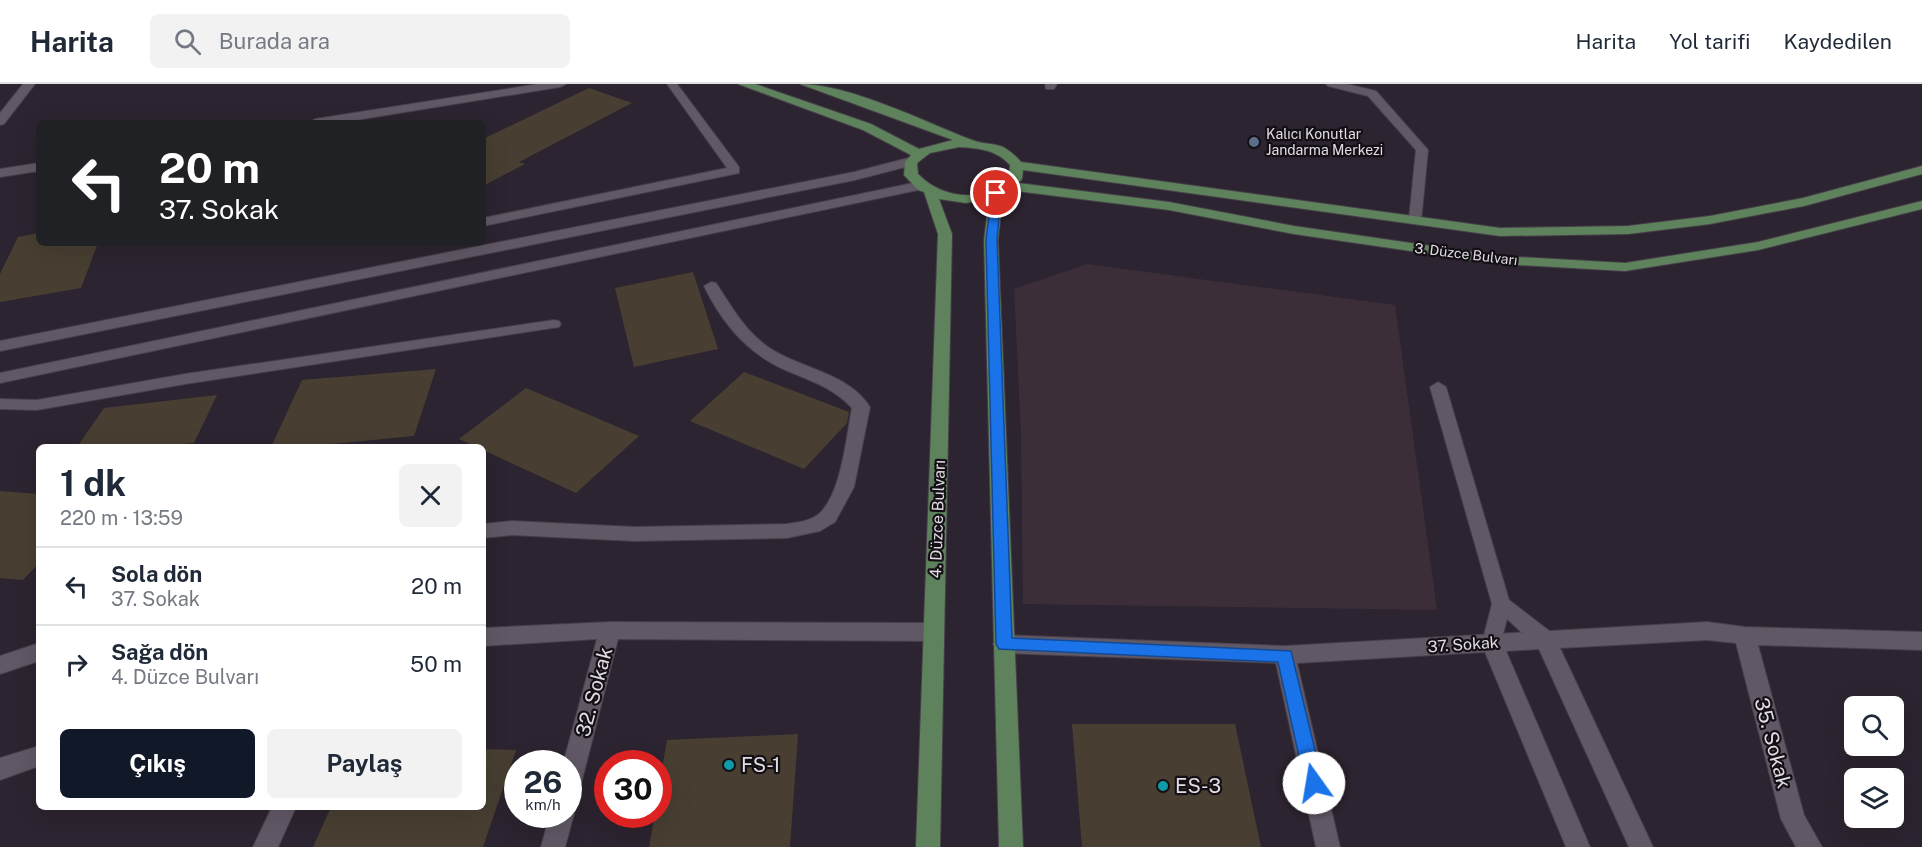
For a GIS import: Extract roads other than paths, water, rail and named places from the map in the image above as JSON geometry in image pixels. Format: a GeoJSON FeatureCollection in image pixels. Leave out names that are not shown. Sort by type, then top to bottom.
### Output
{"type":"FeatureCollection","features":[{"type":"Feature","properties":{"kind":"main road"},"geometry":{"type":"LineString","coordinates":[[744,84],[867,127],[916,157],[944,144],[974,143]]}},
{"type":"Feature","properties":{"kind":"main road"},"geometry":{"type":"LineString","coordinates":[[806,84],[1001,151],[1017,165],[1015,179],[1002,189],[991,240],[1011,847]]}},
{"type":"Feature","properties":{"kind":"main road","name":"4. Düzce Bulvarı"},"geometry":{"type":"LineString","coordinates":[[916,157],[908,170],[911,178],[924,190],[945,234],[928,847]]}},
{"type":"Feature","properties":{"kind":"main road","name":"3. Düzce Bulvarı"},"geometry":{"type":"LineString","coordinates":[[1017,165],[1192,191],[1500,231],[1628,230],[1710,220],[1804,202],[1922,170]]}},
{"type":"Feature","properties":{"kind":"main road","name":"3. Düzce Bulvarı"},"geometry":{"type":"LineString","coordinates":[[924,190],[963,198],[1002,189],[1169,206],[1294,230],[1500,260],[1625,267],[1758,246],[1922,205]]}},
{"type":"Feature","properties":{"kind":"street"},"geometry":{"type":"LineString","coordinates":[[0,121],[29,84]]}},
{"type":"Feature","properties":{"kind":"street"},"geometry":{"type":"LineString","coordinates":[[334,120],[560,84]]}},
{"type":"Feature","properties":{"kind":"street"},"geometry":{"type":"LineString","coordinates":[[1332,84],[1372,93],[1422,150],[1416,219]]}},
{"type":"Feature","properties":{"kind":"street"},"geometry":{"type":"LineString","coordinates":[[0,346],[855,176],[916,157]]}},
{"type":"Feature","properties":{"kind":"street"},"geometry":{"type":"LineString","coordinates":[[0,173],[36,167]]}},
{"type":"Feature","properties":{"kind":"street"},"geometry":{"type":"LineString","coordinates":[[0,378],[924,190]]}},
{"type":"Feature","properties":{"kind":"street"},"geometry":{"type":"LineString","coordinates":[[486,531],[512,528],[635,534],[787,531],[813,526],[828,517],[845,487],[861,407],[849,393],[828,380],[785,363],[752,343],[735,327],[711,286]]}},
{"type":"Feature","properties":{"kind":"street"},"geometry":{"type":"LineString","coordinates":[[486,638],[609,630],[934,632]]}},
{"type":"Feature","properties":{"kind":"street","name":"32. Sokak"},"geometry":{"type":"LineString","coordinates":[[578,750],[609,630]]}},
{"type":"Feature","properties":{"kind":"street","name":"37. Sokak"},"geometry":{"type":"LineString","coordinates":[[1004,644],[1285,656],[1707,631],[1745,636],[1922,641]]}},
{"type":"Feature","properties":{"kind":"street","name":"35. Sokak"},"geometry":{"type":"LineString","coordinates":[[1745,636],[1792,819],[1810,847]]}},
{"type":"Feature","properties":{"kind":"street"},"geometry":{"type":"LineString","coordinates":[[1545,639],[1641,847]]}},
{"type":"Feature","properties":{"kind":"street"},"geometry":{"type":"LineString","coordinates":[[1492,642],[1578,847]]}},
{"type":"Feature","properties":{"kind":"street"},"geometry":{"type":"LineString","coordinates":[[0,665],[36,653]]}},
{"type":"Feature","properties":{"kind":"street"},"geometry":{"type":"LineString","coordinates":[[1285,656],[1328,847]]}},
{"type":"Feature","properties":{"kind":"street"},"geometry":{"type":"LineString","coordinates":[[0,769],[36,757]]}},
{"type":"Feature","properties":{"kind":"street"},"geometry":{"type":"LineString","coordinates":[[265,847],[283,810]]}},
{"type":"Feature","properties":{"kind":"street"},"geometry":{"type":"LineString","coordinates":[[553,847],[558,828]]}},
{"type":"Feature","properties":{"kind":"lane"},"geometry":{"type":"LineString","coordinates":[[486,221],[735,170],[672,84]]}},
{"type":"Feature","properties":{"kind":"lane"},"geometry":{"type":"LineString","coordinates":[[0,404],[37,405],[185,379],[554,324]]}},
{"type":"Feature","properties":{"kind":"lane"},"geometry":{"type":"LineString","coordinates":[[1438,387],[1501,604],[1492,642]]}},
{"type":"Feature","properties":{"kind":"lane"},"geometry":{"type":"LineString","coordinates":[[1501,604],[1545,639]]}},
{"type":"Feature","properties":{"kind":"place","name":"Kalıcı Konutlar Jandarma Merkezi"},"geometry":{"type":"Point","coordinates":[1254,142]}},
{"type":"Feature","properties":{"kind":"place","name":"FS-1"},"geometry":{"type":"Point","coordinates":[729,765]}},
{"type":"Feature","properties":{"kind":"place","name":"ES-3"},"geometry":{"type":"Point","coordinates":[1163,786]}}]}
